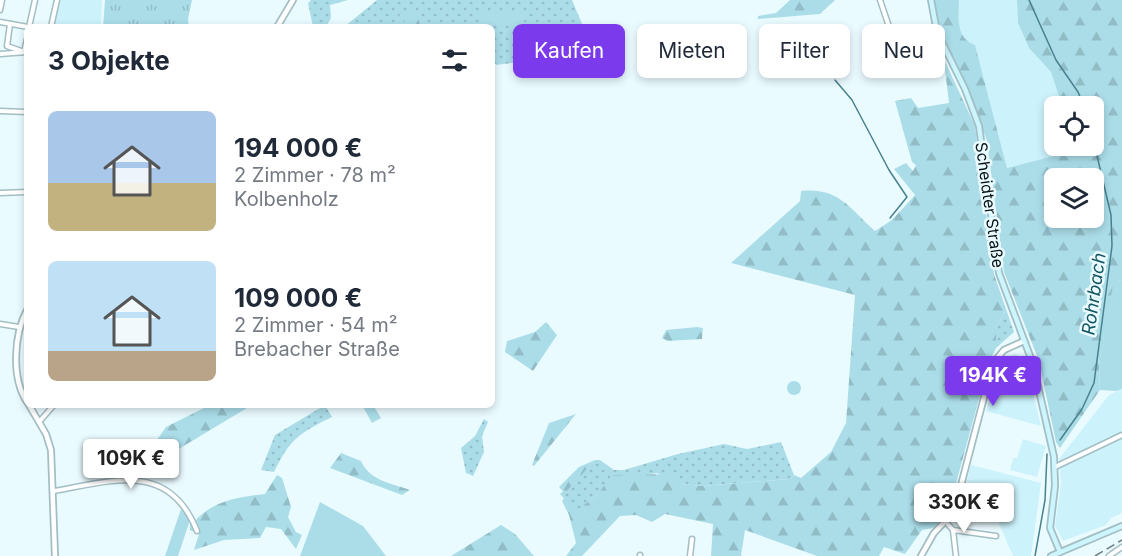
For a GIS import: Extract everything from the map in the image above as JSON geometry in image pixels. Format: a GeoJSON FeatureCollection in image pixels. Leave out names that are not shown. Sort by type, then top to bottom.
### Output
{"type":"FeatureCollection","features":[{"type":"Feature","properties":{"kind":"main road","name":"Scheidter Straße"},"geometry":{"type":"LineString","coordinates":[[931,0],[937,32],[965,90],[979,126],[999,273],[1037,378],[1055,467],[1050,528],[1061,554]]}},
{"type":"Feature","properties":{"kind":"main road"},"geometry":{"type":"LineString","coordinates":[[1051,556],[1061,554],[1122,526]]}},
{"type":"Feature","properties":{"kind":"street"},"geometry":{"type":"LineString","coordinates":[[0,10],[2,0]]}},
{"type":"Feature","properties":{"kind":"street"},"geometry":{"type":"LineString","coordinates":[[30,24],[35,0]]}},
{"type":"Feature","properties":{"kind":"street"},"geometry":{"type":"LineString","coordinates":[[52,24],[57,0]]}},
{"type":"Feature","properties":{"kind":"street"},"geometry":{"type":"LineString","coordinates":[[279,24],[293,0]]}},
{"type":"Feature","properties":{"kind":"street"},"geometry":{"type":"LineString","coordinates":[[880,0],[889,24]]}},
{"type":"Feature","properties":{"kind":"street"},"geometry":{"type":"LineString","coordinates":[[0,22],[24,26]]}},
{"type":"Feature","properties":{"kind":"street"},"geometry":{"type":"LineString","coordinates":[[10,24],[6,44],[24,51]]}},
{"type":"Feature","properties":{"kind":"street"},"geometry":{"type":"LineString","coordinates":[[0,54],[24,52]]}},
{"type":"Feature","properties":{"kind":"street"},"geometry":{"type":"LineString","coordinates":[[0,111],[24,112]]}},
{"type":"Feature","properties":{"kind":"street"},"geometry":{"type":"LineString","coordinates":[[0,193],[24,192]]}},
{"type":"Feature","properties":{"kind":"street"},"geometry":{"type":"LineString","coordinates":[[24,316],[19,327],[19,370],[24,397]]}},
{"type":"Feature","properties":{"kind":"street"},"geometry":{"type":"LineString","coordinates":[[0,324],[19,327]]}},
{"type":"Feature","properties":{"kind":"street"},"geometry":{"type":"LineString","coordinates":[[921,556],[934,533],[954,513],[993,363],[1004,350],[1024,341]]}},
{"type":"Feature","properties":{"kind":"street"},"geometry":{"type":"LineString","coordinates":[[30,408],[50,445],[54,491],[55,556]]}},
{"type":"Feature","properties":{"kind":"street"},"geometry":{"type":"LineString","coordinates":[[39,422],[51,408]]}},
{"type":"Feature","properties":{"kind":"street"},"geometry":{"type":"LineString","coordinates":[[1055,467],[1122,435]]}},
{"type":"Feature","properties":{"kind":"street"},"geometry":{"type":"LineString","coordinates":[[54,491],[109,479],[145,482],[171,495],[192,518],[197,531]]}},
{"type":"Feature","properties":{"kind":"street"},"geometry":{"type":"LineString","coordinates":[[946,522],[952,531],[956,556]]}},
{"type":"Feature","properties":{"kind":"street"},"geometry":{"type":"LineString","coordinates":[[952,531],[996,536]]}},
{"type":"Feature","properties":{"kind":"street"},"geometry":{"type":"LineString","coordinates":[[690,556],[692,539]]}},
{"type":"Feature","properties":{"kind":"street"},"geometry":{"type":"LineString","coordinates":[[1108,556],[1122,547]]}},
{"type":"Feature","properties":{"kind":"shaded area"},"geometry":{"type":"Polygon","coordinates":[[[58,0],[102,0],[101,24],[54,24],[58,0]]]}},
{"type":"Feature","properties":{"kind":"shaded area"},"geometry":{"type":"Polygon","coordinates":[[[959,0],[1017,0],[1018,23],[1029,48],[1051,72],[1059,96],[1044,96],[1044,156],[1053,156],[1007,168],[975,46],[968,43],[959,32],[959,0]]]}},
{"type":"Feature","properties":{"kind":"shaded area"},"geometry":{"type":"Polygon","coordinates":[[[1016,354],[1025,361],[1041,426],[986,411],[1000,363],[1005,357],[1016,354]]]}},
{"type":"Feature","properties":{"kind":"shaded area"},"geometry":{"type":"Polygon","coordinates":[[[1122,389],[1122,513],[1111,518],[1106,525],[1063,541],[1055,526],[1061,483],[1059,459],[1109,395],[1122,389]]]}},
{"type":"Feature","properties":{"kind":"shaded area"},"geometry":{"type":"Polygon","coordinates":[[[1023,439],[1046,446],[1037,477],[1010,470],[1013,458],[1017,458],[1023,439]]]}},
{"type":"Feature","properties":{"kind":"shaded area"},"geometry":{"type":"Polygon","coordinates":[[[971,465],[1041,483],[1031,556],[1013,556],[997,519],[958,514],[971,465]]]}},
{"type":"Feature","properties":{"kind":"green space"},"geometry":{"type":"Polygon","coordinates":[[[105,0],[192,0],[189,24],[103,24],[105,0]]]}},
{"type":"Feature","properties":{"kind":"green space"},"geometry":{"type":"Polygon","coordinates":[[[311,0],[348,0],[330,5],[331,18],[328,24],[312,24],[308,3],[311,0]]]}},
{"type":"Feature","properties":{"kind":"green space"},"geometry":{"type":"Polygon","coordinates":[[[377,0],[572,0],[582,24],[513,24],[513,63],[496,65],[495,24],[348,24],[377,0]]]}},
{"type":"Feature","properties":{"kind":"green space"},"geometry":{"type":"Polygon","coordinates":[[[790,0],[835,0],[820,14],[758,19],[758,16],[776,13],[790,0]]]}},
{"type":"Feature","properties":{"kind":"green space"},"geometry":{"type":"Polygon","coordinates":[[[934,0],[959,0],[961,32],[969,42],[975,45],[1007,168],[1053,156],[1104,156],[1104,96],[1059,96],[1051,72],[1029,48],[1018,23],[1017,0],[1122,0],[1122,281],[1115,280],[1099,364],[1100,390],[1060,448],[1056,442],[1039,361],[1004,272],[987,141],[972,101],[945,43],[945,24],[939,24],[934,0]]]}},
{"type":"Feature","properties":{"kind":"green space"},"geometry":{"type":"Polygon","coordinates":[[[478,10],[529,13],[523,23],[483,22],[478,10]]]}},
{"type":"Feature","properties":{"kind":"green space"},"geometry":{"type":"Polygon","coordinates":[[[417,14],[420,24],[404,24],[405,21],[399,15],[417,14]]]}},
{"type":"Feature","properties":{"kind":"green space"},"geometry":{"type":"Polygon","coordinates":[[[945,62],[975,126],[994,274],[1006,309],[996,329],[996,348],[989,362],[948,513],[933,528],[922,530],[905,554],[884,547],[879,556],[817,556],[745,530],[741,556],[711,556],[713,524],[665,514],[652,522],[636,515],[620,516],[582,556],[566,556],[576,543],[569,515],[562,501],[564,498],[576,511],[597,495],[612,475],[672,474],[682,484],[702,486],[789,479],[794,475],[801,478],[831,452],[846,423],[855,295],[731,263],[800,201],[801,191],[825,192],[834,196],[850,207],[875,231],[892,220],[915,195],[894,169],[906,163],[913,171],[916,165],[912,162],[895,101],[911,98],[918,108],[949,103],[945,62]]]}},
{"type":"Feature","properties":{"kind":"green space"},"geometry":{"type":"Polygon","coordinates":[[[1114,279],[1122,281],[1122,389],[1116,391],[1100,390],[1099,364],[1114,279]]]}},
{"type":"Feature","properties":{"kind":"green space"},"geometry":{"type":"Polygon","coordinates":[[[1006,309],[1014,332],[996,348],[996,329],[1006,309]]]}},
{"type":"Feature","properties":{"kind":"green space"},"geometry":{"type":"Polygon","coordinates":[[[546,322],[557,335],[533,371],[505,352],[507,341],[535,332],[546,322]]]}},
{"type":"Feature","properties":{"kind":"green space"},"geometry":{"type":"Polygon","coordinates":[[[703,328],[702,339],[668,341],[662,338],[666,330],[703,328]]]}},
{"type":"Feature","properties":{"kind":"green space"},"geometry":{"type":"Polygon","coordinates":[[[794,381],[799,383],[801,388],[799,393],[794,395],[789,393],[787,388],[789,383],[794,381]]]}},
{"type":"Feature","properties":{"kind":"green space"},"geometry":{"type":"Polygon","coordinates":[[[204,408],[247,408],[162,459],[145,457],[166,427],[204,408]]]}},
{"type":"Feature","properties":{"kind":"green space"},"geometry":{"type":"Polygon","coordinates":[[[320,408],[327,408],[332,417],[297,438],[285,451],[274,472],[261,470],[275,435],[320,408]]]}},
{"type":"Feature","properties":{"kind":"green space"},"geometry":{"type":"Polygon","coordinates":[[[364,408],[375,408],[381,418],[372,423],[364,408]]]}},
{"type":"Feature","properties":{"kind":"green space"},"geometry":{"type":"Polygon","coordinates":[[[576,414],[534,466],[532,465],[549,423],[576,414]]]}},
{"type":"Feature","properties":{"kind":"green space"},"geometry":{"type":"Polygon","coordinates":[[[484,419],[488,422],[482,436],[484,452],[473,476],[466,473],[461,448],[475,436],[484,419]]]}},
{"type":"Feature","properties":{"kind":"green space"},"geometry":{"type":"Polygon","coordinates":[[[781,442],[794,475],[789,479],[702,486],[682,484],[657,473],[632,477],[613,475],[597,495],[576,512],[560,494],[595,460],[600,460],[614,470],[624,470],[678,454],[724,444],[747,449],[781,442]]]}},
{"type":"Feature","properties":{"kind":"green space"},"geometry":{"type":"Polygon","coordinates":[[[341,453],[361,461],[375,477],[410,490],[402,495],[330,468],[341,453]]]}},
{"type":"Feature","properties":{"kind":"green space"},"geometry":{"type":"Polygon","coordinates":[[[595,460],[565,493],[559,487],[579,467],[595,460]]]}},
{"type":"Feature","properties":{"kind":"green space"},"geometry":{"type":"Polygon","coordinates":[[[277,475],[282,478],[291,507],[288,517],[296,532],[302,535],[296,549],[281,529],[266,527],[260,538],[224,540],[194,550],[199,534],[190,530],[190,520],[194,522],[209,509],[226,501],[265,494],[277,475]]]}},
{"type":"Feature","properties":{"kind":"green space"},"geometry":{"type":"Polygon","coordinates":[[[320,502],[363,526],[386,556],[300,556],[320,502]]]}},
{"type":"Feature","properties":{"kind":"green space"},"geometry":{"type":"Polygon","coordinates":[[[181,509],[190,520],[178,556],[165,556],[181,509]]]}},
{"type":"Feature","properties":{"kind":"green space"},"geometry":{"type":"Polygon","coordinates":[[[501,525],[515,534],[534,556],[451,556],[501,525]]]}},
{"type":"Feature","properties":{"kind":"waterway","name":"Rohrbach"},"geometry":{"type":"LineString","coordinates":[[1029,0],[1056,60],[1080,96]]}},
{"type":"Feature","properties":{"kind":"waterway"},"geometry":{"type":"LineString","coordinates":[[835,80],[852,100],[889,170],[907,197],[890,218]]}},
{"type":"Feature","properties":{"kind":"waterway","name":"Rohrbach"},"geometry":{"type":"LineString","coordinates":[[1060,440],[1082,409],[1094,383],[1112,246],[1111,215],[1097,156]]}},
{"type":"Feature","properties":{"kind":"waterway","name":"Rohrbach"},"geometry":{"type":"LineString","coordinates":[[1035,556],[1045,500],[1047,454]]}},
{"type":"Feature","properties":{"kind":"railway"},"geometry":{"type":"LineString","coordinates":[[1095,556],[1122,540]]}}]}
